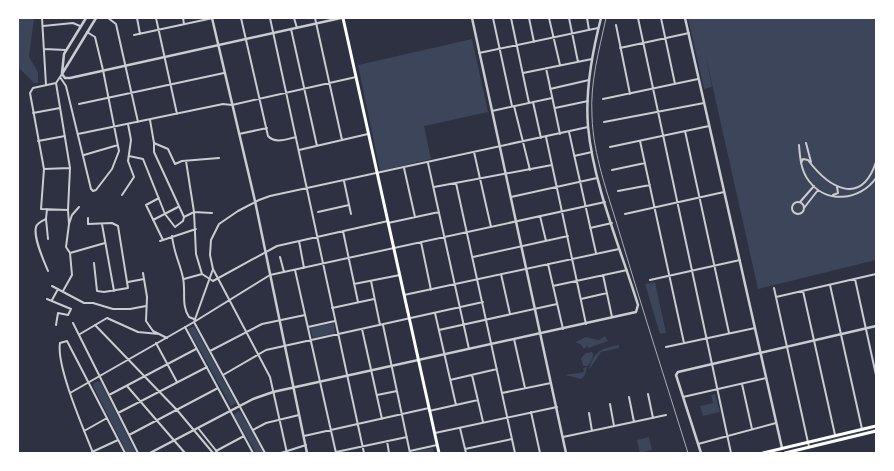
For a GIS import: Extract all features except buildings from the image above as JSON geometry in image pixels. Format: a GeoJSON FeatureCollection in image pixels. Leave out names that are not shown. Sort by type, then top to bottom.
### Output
{"type":"FeatureCollection","features":[{"type":"Feature","properties":{"kind":"main road"},"geometry":{"type":"LineString","coordinates":[[342,18],[439,453]]}},
{"type":"Feature","properties":{"kind":"main road"},"geometry":{"type":"LineString","coordinates":[[762,453],[876,426]]}},
{"type":"Feature","properties":{"kind":"main road"},"geometry":{"type":"LineString","coordinates":[[785,453],[876,431]]}},
{"type":"Feature","properties":{"kind":"street"},"geometry":{"type":"LineString","coordinates":[[42,18],[46,85]]}},
{"type":"Feature","properties":{"kind":"street"},"geometry":{"type":"LineString","coordinates":[[86,18],[66,50],[62,61],[62,74],[65,78],[342,18]]}},
{"type":"Feature","properties":{"kind":"street"},"geometry":{"type":"LineString","coordinates":[[68,210],[41,209],[44,169],[30,93],[33,88],[56,82],[96,18]]}},
{"type":"Feature","properties":{"kind":"street"},"geometry":{"type":"LineString","coordinates":[[108,18],[116,24],[138,122]]}},
{"type":"Feature","properties":{"kind":"street"},"geometry":{"type":"LineString","coordinates":[[137,18],[140,34]]}},
{"type":"Feature","properties":{"kind":"street"},"geometry":{"type":"LineString","coordinates":[[156,18],[177,114]]}},
{"type":"Feature","properties":{"kind":"street"},"geometry":{"type":"LineString","coordinates":[[183,18],[184,24]]}},
{"type":"Feature","properties":{"kind":"street"},"geometry":{"type":"LineString","coordinates":[[134,35],[212,18],[255,202],[307,453]]}},
{"type":"Feature","properties":{"kind":"street"},"geometry":{"type":"LineString","coordinates":[[241,18],[267,128],[271,139],[283,141],[296,137]]}},
{"type":"Feature","properties":{"kind":"street"},"geometry":{"type":"LineString","coordinates":[[270,18],[364,453]]}},
{"type":"Feature","properties":{"kind":"street"},"geometry":{"type":"LineString","coordinates":[[294,18],[297,28]]}},
{"type":"Feature","properties":{"kind":"street"},"geometry":{"type":"LineString","coordinates":[[315,18],[342,140]]}},
{"type":"Feature","properties":{"kind":"street"},"geometry":{"type":"LineString","coordinates":[[472,18],[566,453]]}},
{"type":"Feature","properties":{"kind":"street"},"geometry":{"type":"LineString","coordinates":[[492,18],[530,170]]}},
{"type":"Feature","properties":{"kind":"street"},"geometry":{"type":"LineString","coordinates":[[511,18],[529,103]]}},
{"type":"Feature","properties":{"kind":"street"},"geometry":{"type":"LineString","coordinates":[[529,18],[534,42]]}},
{"type":"Feature","properties":{"kind":"street"},"geometry":{"type":"LineString","coordinates":[[549,18],[560,65]]}},
{"type":"Feature","properties":{"kind":"street"},"geometry":{"type":"LineString","coordinates":[[568,18],[578,62]]}},
{"type":"Feature","properties":{"kind":"street"},"geometry":{"type":"LineString","coordinates":[[587,18],[589,30]]}},
{"type":"Feature","properties":{"kind":"street"},"geometry":{"type":"LineString","coordinates":[[150,453],[240,406],[273,392],[633,314],[638,311],[638,305],[598,178],[588,127],[589,80],[601,18]]}},
{"type":"Feature","properties":{"kind":"street"},"geometry":{"type":"LineString","coordinates":[[638,18],[731,453]]}},
{"type":"Feature","properties":{"kind":"street"},"geometry":{"type":"LineString","coordinates":[[661,18],[675,84]]}},
{"type":"Feature","properties":{"kind":"street"},"geometry":{"type":"LineString","coordinates":[[685,18],[782,448]]}},
{"type":"Feature","properties":{"kind":"street"},"geometry":{"type":"LineString","coordinates":[[42,26],[73,23],[80,26]]}},
{"type":"Feature","properties":{"kind":"street"},"geometry":{"type":"LineString","coordinates":[[616,25],[630,94]]}},
{"type":"Feature","properties":{"kind":"street"},"geometry":{"type":"LineString","coordinates":[[479,53],[598,28]]}},
{"type":"Feature","properties":{"kind":"street"},"geometry":{"type":"LineString","coordinates":[[291,29],[317,146]]}},
{"type":"Feature","properties":{"kind":"street"},"geometry":{"type":"LineString","coordinates":[[60,77],[66,86],[93,191],[98,189],[112,169],[119,154],[115,127],[95,37],[87,32]]}},
{"type":"Feature","properties":{"kind":"street"},"geometry":{"type":"LineString","coordinates":[[620,48],[689,34]]}},
{"type":"Feature","properties":{"kind":"street"},"geometry":{"type":"LineString","coordinates":[[44,48],[60,48],[66,50]]}},
{"type":"Feature","properties":{"kind":"street"},"geometry":{"type":"LineString","coordinates":[[523,73],[592,59]]}},
{"type":"Feature","properties":{"kind":"street"},"geometry":{"type":"LineString","coordinates":[[546,68],[560,134]]}},
{"type":"Feature","properties":{"kind":"street"},"geometry":{"type":"LineString","coordinates":[[79,104],[224,73]]}},
{"type":"Feature","properties":{"kind":"street"},"geometry":{"type":"LineString","coordinates":[[78,134],[223,104],[232,105],[356,78]]}},
{"type":"Feature","properties":{"kind":"street"},"geometry":{"type":"LineString","coordinates":[[603,99],[698,79]]}},
{"type":"Feature","properties":{"kind":"street"},"geometry":{"type":"LineString","coordinates":[[550,89],[589,80]]}},
{"type":"Feature","properties":{"kind":"street"},"geometry":{"type":"LineString","coordinates":[[56,82],[70,168],[66,247],[70,254],[72,275],[63,292]]}},
{"type":"Feature","properties":{"kind":"street"},"geometry":{"type":"LineString","coordinates":[[492,111],[552,98]]}},
{"type":"Feature","properties":{"kind":"street"},"geometry":{"type":"LineString","coordinates":[[555,108],[588,101]]}},
{"type":"Feature","properties":{"kind":"street"},"geometry":{"type":"LineString","coordinates":[[533,102],[541,138]]}},
{"type":"Feature","properties":{"kind":"street"},"geometry":{"type":"LineString","coordinates":[[604,122],[704,103]]}},
{"type":"Feature","properties":{"kind":"street"},"geometry":{"type":"LineString","coordinates":[[33,113],[60,108]]}},
{"type":"Feature","properties":{"kind":"street"},"geometry":{"type":"LineString","coordinates":[[150,120],[154,152],[178,207],[184,217]]}},
{"type":"Feature","properties":{"kind":"street"},"geometry":{"type":"LineString","coordinates":[[122,195],[134,177],[128,161],[131,140],[128,124]]}},
{"type":"Feature","properties":{"kind":"street"},"geometry":{"type":"LineString","coordinates":[[610,147],[709,126]]}},
{"type":"Feature","properties":{"kind":"street"},"geometry":{"type":"LineString","coordinates":[[287,452],[267,370],[213,270],[210,248],[211,240],[219,224],[229,216],[270,196],[588,127]]}},
{"type":"Feature","properties":{"kind":"street"},"geometry":{"type":"LineString","coordinates":[[239,134],[267,128]]}},
{"type":"Feature","properties":{"kind":"street"},"geometry":{"type":"LineString","coordinates":[[685,131],[729,334]]}},
{"type":"Feature","properties":{"kind":"street"},"geometry":{"type":"LineString","coordinates":[[569,132],[596,254]]}},
{"type":"Feature","properties":{"kind":"street"},"geometry":{"type":"LineString","coordinates":[[299,150],[369,134]]}},
{"type":"Feature","properties":{"kind":"street"},"geometry":{"type":"LineString","coordinates":[[38,141],[65,136]]}},
{"type":"Feature","properties":{"kind":"street"},"geometry":{"type":"LineString","coordinates":[[546,137],[586,324]]}},
{"type":"Feature","properties":{"kind":"street"},"geometry":{"type":"LineString","coordinates":[[640,141],[684,343]]}},
{"type":"Feature","properties":{"kind":"street"},"geometry":{"type":"LineString","coordinates":[[154,143],[168,149],[175,164],[186,161],[219,158]]}},
{"type":"Feature","properties":{"kind":"street"},"geometry":{"type":"LineString","coordinates":[[806,143],[815,168]]}},
{"type":"Feature","properties":{"kind":"street"},"geometry":{"type":"LineString","coordinates":[[84,155],[118,145]]}},
{"type":"Feature","properties":{"kind":"street"},"geometry":{"type":"LineString","coordinates":[[799,145],[801,164],[808,180],[818,190],[832,196],[845,197],[860,193],[876,178]]}},
{"type":"Feature","properties":{"kind":"street"},"geometry":{"type":"LineString","coordinates":[[474,152],[491,227]]}},
{"type":"Feature","properties":{"kind":"street"},"geometry":{"type":"LineString","coordinates":[[574,156],[592,152]]}},
{"type":"Feature","properties":{"kind":"street"},"geometry":{"type":"LineString","coordinates":[[129,156],[143,159],[165,214],[175,227],[183,221],[184,217],[194,212],[212,213]]}},
{"type":"Feature","properties":{"kind":"street"},"geometry":{"type":"LineString","coordinates":[[801,164],[802,160],[806,159],[823,178],[837,186],[849,188],[863,184],[871,174],[876,162]]}},
{"type":"Feature","properties":{"kind":"street"},"geometry":{"type":"LineString","coordinates":[[186,161],[196,229],[195,248],[202,274],[213,281],[277,246],[439,212]]}},
{"type":"Feature","properties":{"kind":"street"},"geometry":{"type":"LineString","coordinates":[[428,162],[469,349]]}},
{"type":"Feature","properties":{"kind":"street"},"geometry":{"type":"LineString","coordinates":[[612,170],[645,163]]}},
{"type":"Feature","properties":{"kind":"street"},"geometry":{"type":"LineString","coordinates":[[434,187],[552,165]]}},
{"type":"Feature","properties":{"kind":"street"},"geometry":{"type":"LineString","coordinates":[[44,169],[70,168]]}},
{"type":"Feature","properties":{"kind":"street"},"geometry":{"type":"LineString","coordinates":[[404,168],[415,217]]}},
{"type":"Feature","properties":{"kind":"street"},"geometry":{"type":"LineString","coordinates":[[511,197],[598,178]]}},
{"type":"Feature","properties":{"kind":"street"},"geometry":{"type":"LineString","coordinates":[[344,181],[351,214]]}},
{"type":"Feature","properties":{"kind":"street"},"geometry":{"type":"LineString","coordinates":[[456,183],[468,232],[515,453]]}},
{"type":"Feature","properties":{"kind":"street"},"geometry":{"type":"LineString","coordinates":[[618,192],[650,185]]}},
{"type":"Feature","properties":{"kind":"street"},"geometry":{"type":"LineString","coordinates":[[814,186],[802,201],[793,205],[793,212],[799,214],[818,190]]}},
{"type":"Feature","properties":{"kind":"street"},"geometry":{"type":"LineString","coordinates":[[832,196],[838,193],[837,186]]}},
{"type":"Feature","properties":{"kind":"street"},"geometry":{"type":"LineString","coordinates":[[625,214],[724,192]]}},
{"type":"Feature","properties":{"kind":"street"},"geometry":{"type":"LineString","coordinates":[[158,198],[146,205],[163,240]]}},
{"type":"Feature","properties":{"kind":"street"},"geometry":{"type":"LineString","coordinates":[[70,393],[90,383],[185,327],[194,320],[270,275],[605,202]]}},
{"type":"Feature","properties":{"kind":"street"},"geometry":{"type":"LineString","coordinates":[[799,203],[802,204],[804,209]]}},
{"type":"Feature","properties":{"kind":"street"},"geometry":{"type":"LineString","coordinates":[[318,212],[350,205]]}},
{"type":"Feature","properties":{"kind":"street"},"geometry":{"type":"LineString","coordinates":[[68,224],[72,215],[79,207]]}},
{"type":"Feature","properties":{"kind":"street"},"geometry":{"type":"LineString","coordinates":[[153,220],[178,207]]}},
{"type":"Feature","properties":{"kind":"street"},"geometry":{"type":"LineString","coordinates":[[48,209],[46,219],[48,239]]}},
{"type":"Feature","properties":{"kind":"street"},"geometry":{"type":"LineString","coordinates":[[540,216],[546,241]]}},
{"type":"Feature","properties":{"kind":"street"},"geometry":{"type":"LineString","coordinates":[[88,218],[88,224],[112,223],[118,226],[128,288],[114,291],[97,291],[94,263]]}},
{"type":"Feature","properties":{"kind":"street"},"geometry":{"type":"LineString","coordinates":[[46,219],[36,227],[38,242],[48,271]]}},
{"type":"Feature","properties":{"kind":"street"},"geometry":{"type":"LineString","coordinates":[[590,228],[612,223]]}},
{"type":"Feature","properties":{"kind":"street"},"geometry":{"type":"LineString","coordinates":[[102,224],[114,291]]}},
{"type":"Feature","properties":{"kind":"street"},"geometry":{"type":"LineString","coordinates":[[160,241],[196,229]]}},
{"type":"Feature","properties":{"kind":"street"},"geometry":{"type":"LineString","coordinates":[[343,231],[358,302]]}},
{"type":"Feature","properties":{"kind":"street"},"geometry":{"type":"LineString","coordinates":[[172,236],[174,250],[184,279],[184,311],[194,320],[265,453]]}},
{"type":"Feature","properties":{"kind":"street"},"geometry":{"type":"LineString","coordinates":[[473,257],[568,236]]}},
{"type":"Feature","properties":{"kind":"street"},"geometry":{"type":"LineString","coordinates":[[298,241],[304,268]]}},
{"type":"Feature","properties":{"kind":"street"},"geometry":{"type":"LineString","coordinates":[[420,242],[431,290]]}},
{"type":"Feature","properties":{"kind":"street"},"geometry":{"type":"LineString","coordinates":[[70,254],[105,243]]}},
{"type":"Feature","properties":{"kind":"street"},"geometry":{"type":"LineString","coordinates":[[404,296],[620,248]]}},
{"type":"Feature","properties":{"kind":"street"},"geometry":{"type":"LineString","coordinates":[[280,257],[284,272]]}},
{"type":"Feature","properties":{"kind":"street"},"geometry":{"type":"LineString","coordinates":[[650,280],[740,260]]}},
{"type":"Feature","properties":{"kind":"street"},"geometry":{"type":"LineString","coordinates":[[548,264],[563,329]]}},
{"type":"Feature","properties":{"kind":"street"},"geometry":{"type":"LineString","coordinates":[[194,320],[213,270]]}},
{"type":"Feature","properties":{"kind":"street"},"geometry":{"type":"LineString","coordinates":[[295,270],[336,452],[407,437]]}},
{"type":"Feature","properties":{"kind":"street"},"geometry":{"type":"LineString","coordinates":[[553,286],[627,270]]}},
{"type":"Feature","properties":{"kind":"street"},"geometry":{"type":"LineString","coordinates":[[143,273],[146,321],[148,326],[166,338]]}},
{"type":"Feature","properties":{"kind":"street"},"geometry":{"type":"LineString","coordinates":[[184,279],[202,274]]}},
{"type":"Feature","properties":{"kind":"street"},"geometry":{"type":"LineString","coordinates":[[501,274],[510,314]]}},
{"type":"Feature","properties":{"kind":"street"},"geometry":{"type":"LineString","coordinates":[[776,297],[876,274]]}},
{"type":"Feature","properties":{"kind":"street"},"geometry":{"type":"LineString","coordinates":[[354,284],[400,275]]}},
{"type":"Feature","properties":{"kind":"street"},"geometry":{"type":"LineString","coordinates":[[603,275],[612,318]]}},
{"type":"Feature","properties":{"kind":"street"},"geometry":{"type":"LineString","coordinates":[[128,282],[144,279]]}},
{"type":"Feature","properties":{"kind":"street"},"geometry":{"type":"LineString","coordinates":[[855,279],[876,375]]}},
{"type":"Feature","properties":{"kind":"street"},"geometry":{"type":"LineString","coordinates":[[371,281],[380,325]]}},
{"type":"Feature","properties":{"kind":"street"},"geometry":{"type":"LineString","coordinates":[[830,285],[862,429]]}},
{"type":"Feature","properties":{"kind":"street"},"geometry":{"type":"LineString","coordinates":[[52,286],[84,303],[93,303],[113,309],[146,306]]}},
{"type":"Feature","properties":{"kind":"street"},"geometry":{"type":"LineString","coordinates":[[774,288],[809,447]]}},
{"type":"Feature","properties":{"kind":"street"},"geometry":{"type":"LineString","coordinates":[[52,300],[58,290]]}},
{"type":"Feature","properties":{"kind":"street"},"geometry":{"type":"LineString","coordinates":[[803,291],[834,435]]}},
{"type":"Feature","properties":{"kind":"street"},"geometry":{"type":"LineString","coordinates":[[581,299],[607,293]]}},
{"type":"Feature","properties":{"kind":"street"},"geometry":{"type":"LineString","coordinates":[[47,298],[71,309],[68,315],[58,313],[56,325]]}},
{"type":"Feature","properties":{"kind":"street"},"geometry":{"type":"LineString","coordinates":[[332,308],[375,299]]}},
{"type":"Feature","properties":{"kind":"street"},"geometry":{"type":"LineString","coordinates":[[223,374],[266,350],[284,345],[483,302]]}},
{"type":"Feature","properties":{"kind":"street"},"geometry":{"type":"LineString","coordinates":[[439,330],[557,304]]}},
{"type":"Feature","properties":{"kind":"street"},"geometry":{"type":"LineString","coordinates":[[435,313],[456,405]]}},
{"type":"Feature","properties":{"kind":"street"},"geometry":{"type":"LineString","coordinates":[[210,352],[262,324],[279,319],[305,315]]}},
{"type":"Feature","properties":{"kind":"street"},"geometry":{"type":"LineString","coordinates":[[80,334],[107,318],[138,332],[159,334]]}},
{"type":"Feature","properties":{"kind":"street"},"geometry":{"type":"LineString","coordinates":[[308,327],[335,321]]}},
{"type":"Feature","properties":{"kind":"street"},"geometry":{"type":"LineString","coordinates":[[73,324],[80,334],[99,377],[138,453]]}},
{"type":"Feature","properties":{"kind":"street"},"geometry":{"type":"LineString","coordinates":[[383,324],[410,452],[437,446]]}},
{"type":"Feature","properties":{"kind":"street"},"geometry":{"type":"LineString","coordinates":[[95,325],[177,410],[213,453]]}},
{"type":"Feature","properties":{"kind":"street"},"geometry":{"type":"LineString","coordinates":[[701,453],[677,373],[876,326]]}},
{"type":"Feature","properties":{"kind":"street"},"geometry":{"type":"LineString","coordinates":[[185,327],[253,453]]}},
{"type":"Feature","properties":{"kind":"street"},"geometry":{"type":"LineString","coordinates":[[666,347],[755,328]]}},
{"type":"Feature","properties":{"kind":"street"},"geometry":{"type":"LineString","coordinates":[[362,329],[382,419]]}},
{"type":"Feature","properties":{"kind":"street"},"geometry":{"type":"LineString","coordinates":[[514,339],[525,388]]}},
{"type":"Feature","properties":{"kind":"street"},"geometry":{"type":"LineString","coordinates":[[118,440],[93,453],[70,393],[59,349],[60,343],[67,341],[125,453]]}},
{"type":"Feature","properties":{"kind":"street"},"geometry":{"type":"LineString","coordinates":[[156,343],[177,382]]}},
{"type":"Feature","properties":{"kind":"street"},"geometry":{"type":"LineString","coordinates":[[109,395],[197,349]]}},
{"type":"Feature","properties":{"kind":"street"},"geometry":{"type":"LineString","coordinates":[[118,413],[207,367]]}},
{"type":"Feature","properties":{"kind":"street"},"geometry":{"type":"LineString","coordinates":[[450,380],[497,369]]}},
{"type":"Feature","properties":{"kind":"street"},"geometry":{"type":"LineString","coordinates":[[472,375],[483,423]]}},
{"type":"Feature","properties":{"kind":"street"},"geometry":{"type":"LineString","coordinates":[[683,397],[766,378]]}},
{"type":"Feature","properties":{"kind":"street"},"geometry":{"type":"LineString","coordinates":[[502,393],[551,383]]}},
{"type":"Feature","properties":{"kind":"street"},"geometry":{"type":"LineString","coordinates":[[742,384],[752,429]]}},
{"type":"Feature","properties":{"kind":"street"},"geometry":{"type":"LineString","coordinates":[[127,386],[185,453]]}},
{"type":"Feature","properties":{"kind":"street"},"geometry":{"type":"LineString","coordinates":[[129,434],[218,388]]}},
{"type":"Feature","properties":{"kind":"street"},"geometry":{"type":"LineString","coordinates":[[377,396],[397,391]]}},
{"type":"Feature","properties":{"kind":"street"},"geometry":{"type":"LineString","coordinates":[[648,394],[653,418]]}},
{"type":"Feature","properties":{"kind":"street"},"geometry":{"type":"LineString","coordinates":[[629,397],[634,422]]}},
{"type":"Feature","properties":{"kind":"street"},"geometry":{"type":"LineString","coordinates":[[304,436],[402,414],[478,400]]}},
{"type":"Feature","properties":{"kind":"street"},"geometry":{"type":"LineString","coordinates":[[610,404],[614,426]]}},
{"type":"Feature","properties":{"kind":"street"},"geometry":{"type":"LineString","coordinates":[[434,433],[556,407]]}},
{"type":"Feature","properties":{"kind":"street"},"geometry":{"type":"LineString","coordinates":[[531,412],[540,453]]}},
{"type":"Feature","properties":{"kind":"street"},"geometry":{"type":"LineString","coordinates":[[589,413],[592,431]]}},
{"type":"Feature","properties":{"kind":"street"},"geometry":{"type":"LineString","coordinates":[[253,430],[266,423],[299,415]]}},
{"type":"Feature","properties":{"kind":"street"},"geometry":{"type":"LineString","coordinates":[[563,437],[666,415]]}},
{"type":"Feature","properties":{"kind":"street"},"geometry":{"type":"LineString","coordinates":[[84,432],[107,418]]}},
{"type":"Feature","properties":{"kind":"street"},"geometry":{"type":"LineString","coordinates":[[698,444],[776,423]]}},
{"type":"Feature","properties":{"kind":"street"},"geometry":{"type":"LineString","coordinates":[[198,428],[217,452],[244,436]]}},
{"type":"Feature","properties":{"kind":"street"},"geometry":{"type":"LineString","coordinates":[[460,428],[466,453]]}},
{"type":"Feature","properties":{"kind":"street"},"geometry":{"type":"LineString","coordinates":[[465,449],[512,439]]}},
{"type":"Feature","properties":{"kind":"street"},"geometry":{"type":"LineString","coordinates":[[387,441],[389,453]]}},
{"type":"Feature","properties":{"kind":"street"},"geometry":{"type":"LineString","coordinates":[[281,453],[306,445]]}},
{"type":"Feature","properties":{"kind":"shaded area"},"geometry":{"type":"Polygon","coordinates":[[[18,18],[34,18],[29,57],[38,72],[38,83],[34,83],[18,67],[18,18]]]}},
{"type":"Feature","properties":{"kind":"shaded area"},"geometry":{"type":"Polygon","coordinates":[[[688,18],[876,18],[876,260],[758,289],[705,53],[712,87],[704,89],[688,18]]]}},
{"type":"Feature","properties":{"kind":"shaded area"},"geometry":{"type":"Polygon","coordinates":[[[472,39],[488,112],[424,126],[431,159],[380,171],[358,65],[472,39]]]}},
{"type":"Feature","properties":{"kind":"shaded area"},"geometry":{"type":"Polygon","coordinates":[[[655,282],[666,333],[660,334],[645,284],[655,282]]]}},
{"type":"Feature","properties":{"kind":"shaded area"},"geometry":{"type":"Polygon","coordinates":[[[334,323],[335,333],[313,338],[310,328],[334,323]]]}},
{"type":"Feature","properties":{"kind":"shaded area"},"geometry":{"type":"Polygon","coordinates":[[[194,326],[236,403],[231,406],[188,329],[194,326]]]}},
{"type":"Feature","properties":{"kind":"shaded area"},"geometry":{"type":"Polygon","coordinates":[[[605,336],[608,341],[589,348],[587,346],[584,349],[580,344],[575,342],[586,337],[599,340],[605,336]]]}},
{"type":"Feature","properties":{"kind":"shaded area"},"geometry":{"type":"Polygon","coordinates":[[[619,345],[619,348],[601,352],[589,370],[593,358],[599,352],[603,349],[619,345]]]}},
{"type":"Feature","properties":{"kind":"shaded area"},"geometry":{"type":"Polygon","coordinates":[[[592,352],[593,357],[588,366],[583,366],[581,358],[586,353],[592,352]]]}},
{"type":"Feature","properties":{"kind":"shaded area"},"geometry":{"type":"Polygon","coordinates":[[[587,367],[585,375],[581,379],[565,375],[584,372],[583,368],[587,367]]]}},
{"type":"Feature","properties":{"kind":"shaded area"},"geometry":{"type":"Polygon","coordinates":[[[98,381],[101,383],[136,453],[127,453],[93,386],[94,383],[98,381]]]}},
{"type":"Feature","properties":{"kind":"shaded area"},"geometry":{"type":"Polygon","coordinates":[[[715,394],[720,412],[703,416],[700,406],[713,403],[711,395],[715,394]]]}},
{"type":"Feature","properties":{"kind":"shaded area"},"geometry":{"type":"Polygon","coordinates":[[[238,411],[241,413],[264,453],[256,453],[234,415],[238,411]]]}},
{"type":"Feature","properties":{"kind":"shaded area"},"geometry":{"type":"Polygon","coordinates":[[[876,429],[876,431],[812,445],[813,443],[876,429]]]}},
{"type":"Feature","properties":{"kind":"shaded area"},"geometry":{"type":"Polygon","coordinates":[[[649,437],[652,450],[640,453],[637,440],[649,437]]]}},
{"type":"Feature","properties":{"kind":"shaded area"},"geometry":{"type":"Polygon","coordinates":[[[433,448],[434,453],[413,452],[433,448]]]}},
{"type":"Feature","properties":{"kind":"railway"},"geometry":{"type":"LineString","coordinates":[[606,18],[592,91],[592,116],[595,145],[606,189],[688,453]]}}]}
